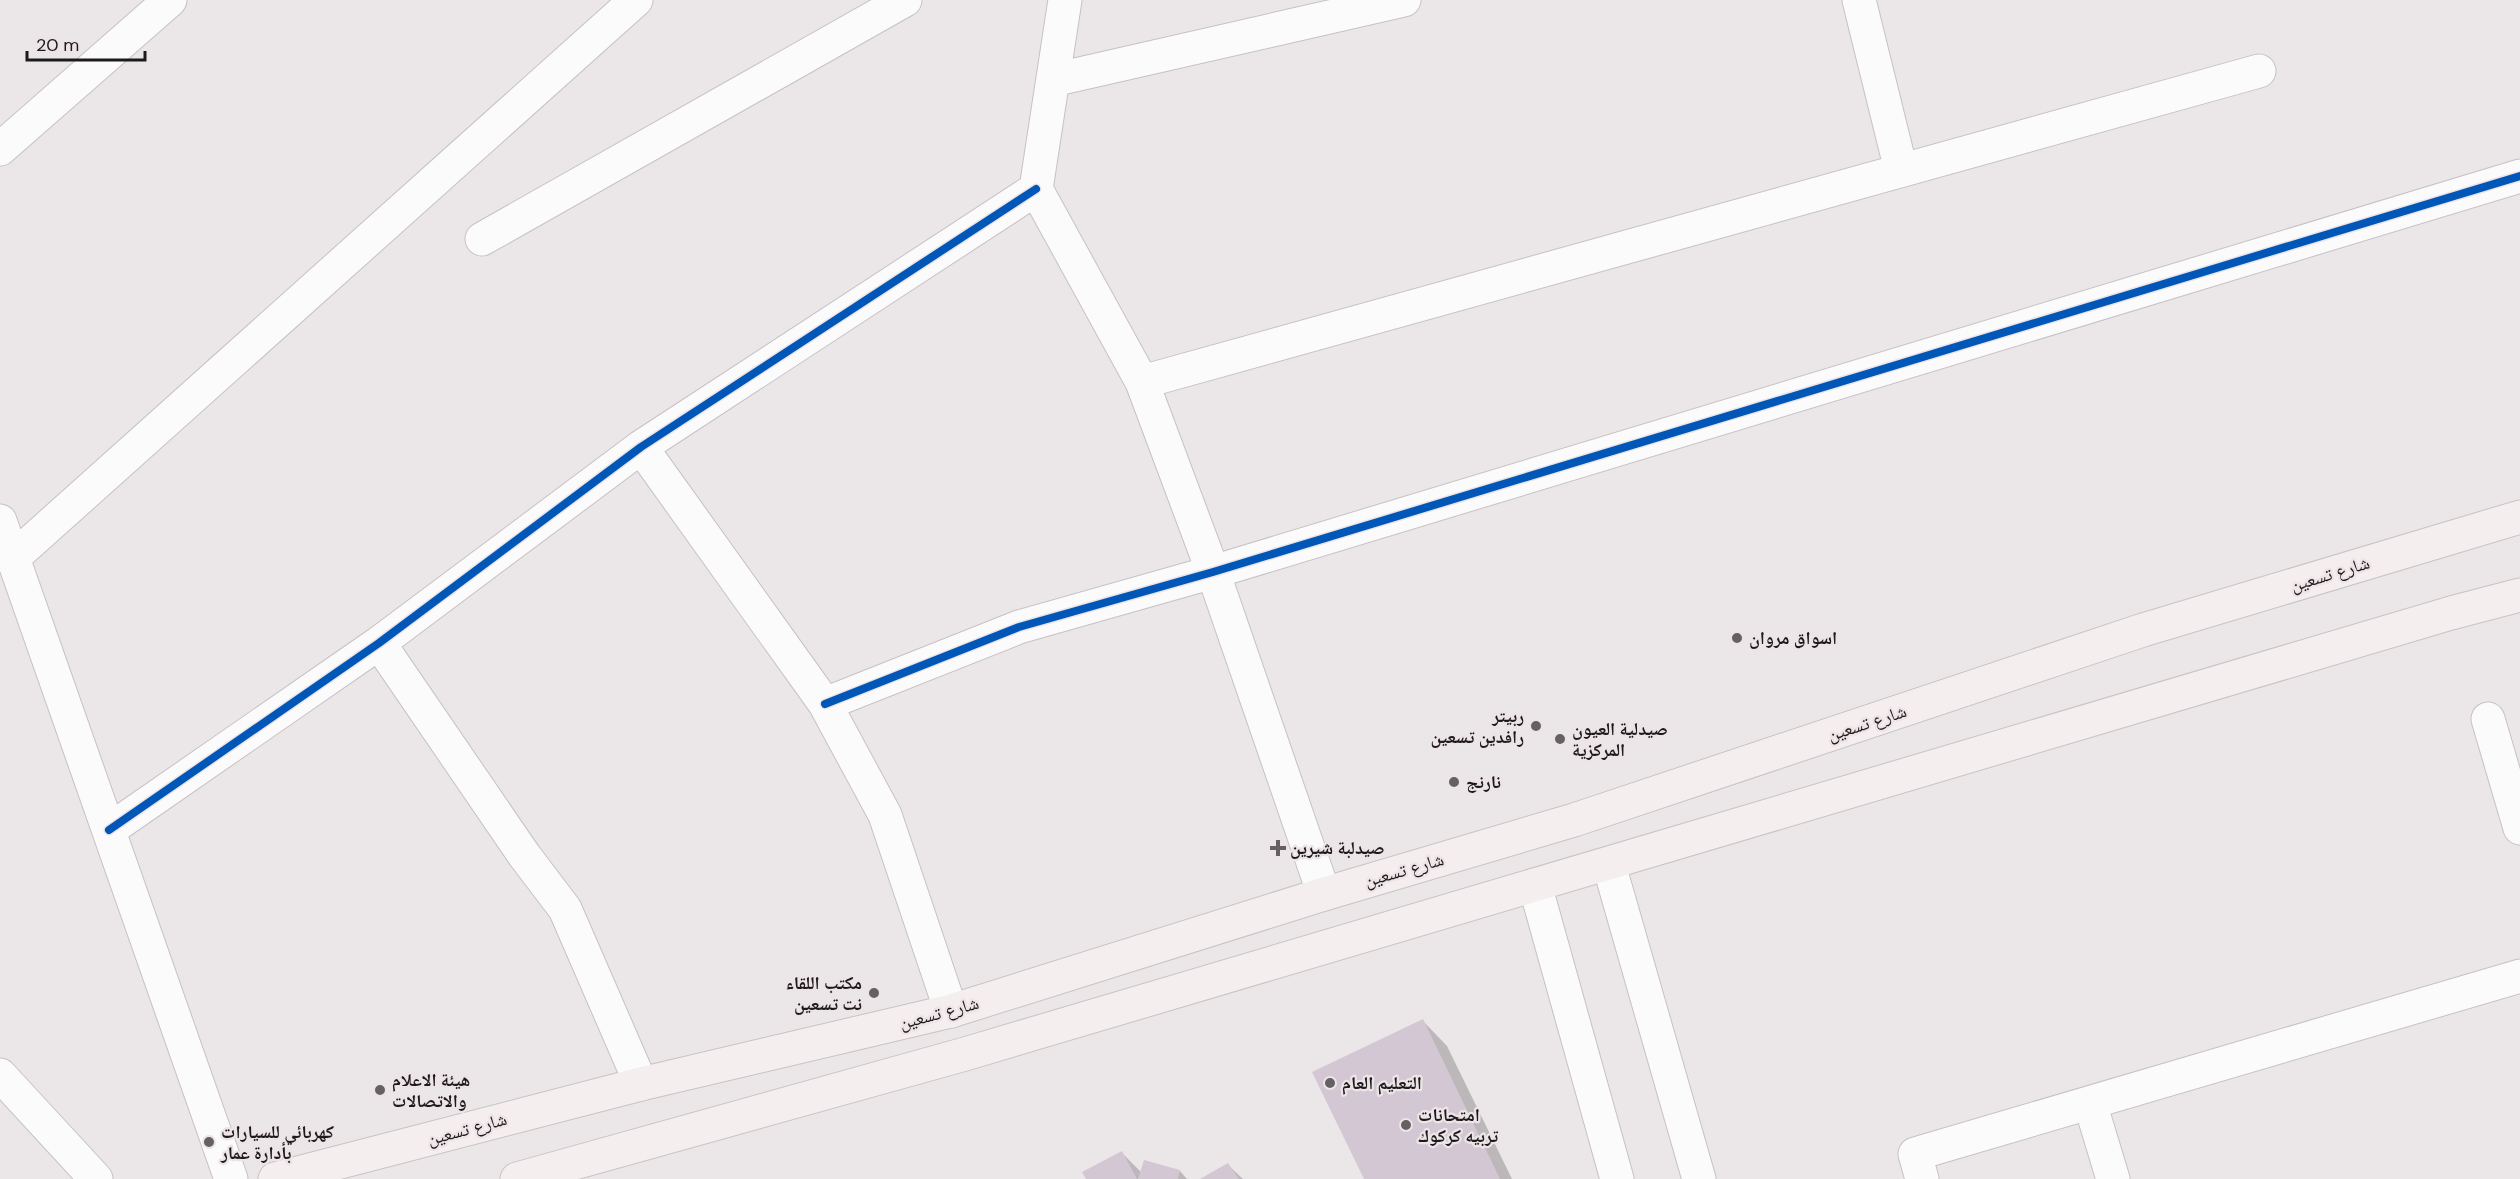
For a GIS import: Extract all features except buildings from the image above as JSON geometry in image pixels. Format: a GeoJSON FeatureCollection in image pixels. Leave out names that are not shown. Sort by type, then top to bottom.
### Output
{"type":"FeatureCollection","features":[{"type":"Feature","properties":{"kind":"main road","name":"شارع تسعين"},"geometry":{"type":"LineString","coordinates":[[275,1179],[641,1084],[951,1011],[1324,894],[1574,820],[2143,630],[2520,518]]}},
{"type":"Feature","properties":{"kind":"main road"},"geometry":{"type":"LineString","coordinates":[[517,1179],[965,1054],[1609,865],[2428,620],[2520,595]]}},
{"type":"Feature","properties":{"kind":"street"},"geometry":{"type":"LineString","coordinates":[[13,558],[636,0]]}},
{"type":"Feature","properties":{"kind":"street"},"geometry":{"type":"LineString","coordinates":[[482,239],[905,0]]}},
{"type":"Feature","properties":{"kind":"street"},"geometry":{"type":"LineString","coordinates":[[1065,0],[1036,189],[1142,382],[1213,572],[1324,894]]}},
{"type":"Feature","properties":{"kind":"street"},"geometry":{"type":"LineString","coordinates":[[1053,80],[1404,0]]}},
{"type":"Feature","properties":{"kind":"street"},"geometry":{"type":"LineString","coordinates":[[1860,0],[1901,170]]}},
{"type":"Feature","properties":{"kind":"street"},"geometry":{"type":"LineString","coordinates":[[0,149],[161,3]]}},
{"type":"Feature","properties":{"kind":"street"},"geometry":{"type":"LineString","coordinates":[[1142,382],[2259,71]]}},
{"type":"Feature","properties":{"kind":"street"},"geometry":{"type":"LineString","coordinates":[[825,704],[1019,627],[1213,572],[2520,176]]}},
{"type":"Feature","properties":{"kind":"street"},"geometry":{"type":"LineString","coordinates":[[109,830],[379,643],[641,447],[1036,189]]}},
{"type":"Feature","properties":{"kind":"street"},"geometry":{"type":"LineString","coordinates":[[641,447],[825,704],[885,815],[951,1011]]}},
{"type":"Feature","properties":{"kind":"street"},"geometry":{"type":"LineString","coordinates":[[0,521],[231,1179]]}},
{"type":"Feature","properties":{"kind":"street"},"geometry":{"type":"LineString","coordinates":[[379,643],[524,855],[565,909],[641,1084]]}},
{"type":"Feature","properties":{"kind":"street"},"geometry":{"type":"LineString","coordinates":[[2488,719],[2520,828]]}},
{"type":"Feature","properties":{"kind":"street"},"geometry":{"type":"LineString","coordinates":[[1609,865],[1699,1179]]}},
{"type":"Feature","properties":{"kind":"street"},"geometry":{"type":"LineString","coordinates":[[1535,885],[1617,1179]]}},
{"type":"Feature","properties":{"kind":"street"},"geometry":{"type":"LineString","coordinates":[[1922,1179],[1915,1154],[2520,976]]}},
{"type":"Feature","properties":{"kind":"street"},"geometry":{"type":"LineString","coordinates":[[0,1075],[96,1179]]}},
{"type":"Feature","properties":{"kind":"street"},"geometry":{"type":"LineString","coordinates":[[2090,1103],[2113,1179]]}},
{"type":"Feature","properties":{"kind":"cycle path"},"geometry":{"type":"LineString","coordinates":[[825,704],[1019,627],[1213,572],[2520,176]]}},
{"type":"Feature","properties":{"kind":"cycle path"},"geometry":{"type":"LineString","coordinates":[[109,830],[379,643],[641,447],[1036,189]]}},
{"type":"Feature","properties":{"kind":"place","name":"اسواق مروان"},"geometry":{"type":"Point","coordinates":[1737,638]}},
{"type":"Feature","properties":{"kind":"place","name":"ربيتر رافدين تسعين"},"geometry":{"type":"Point","coordinates":[1536,726]}},
{"type":"Feature","properties":{"kind":"place","name":"صيدلية العيون المركزية"},"geometry":{"type":"Point","coordinates":[1560,739]}},
{"type":"Feature","properties":{"kind":"place","name":"نارنج"},"geometry":{"type":"Point","coordinates":[1454,782]}},
{"type":"Feature","properties":{"kind":"place","name":"صيدلبة شيرين"},"geometry":{"type":"Point","coordinates":[1278,848]}},
{"type":"Feature","properties":{"kind":"place","name":"مكتب اللقاء نت تسعين"},"geometry":{"type":"Point","coordinates":[874,993]}},
{"type":"Feature","properties":{"kind":"place","name":"التعليم العام"},"geometry":{"type":"Point","coordinates":[1330,1083]}},
{"type":"Feature","properties":{"kind":"place","name":"هيئة الاعلام والاتصالات"},"geometry":{"type":"Point","coordinates":[380,1090]}},
{"type":"Feature","properties":{"kind":"place","name":"امتحانات تربيه كركوك"},"geometry":{"type":"Point","coordinates":[1406,1125]}},
{"type":"Feature","properties":{"kind":"place","name":"كهربائي للسيارات بأدارة عمار"},"geometry":{"type":"Point","coordinates":[209,1142]}}]}
